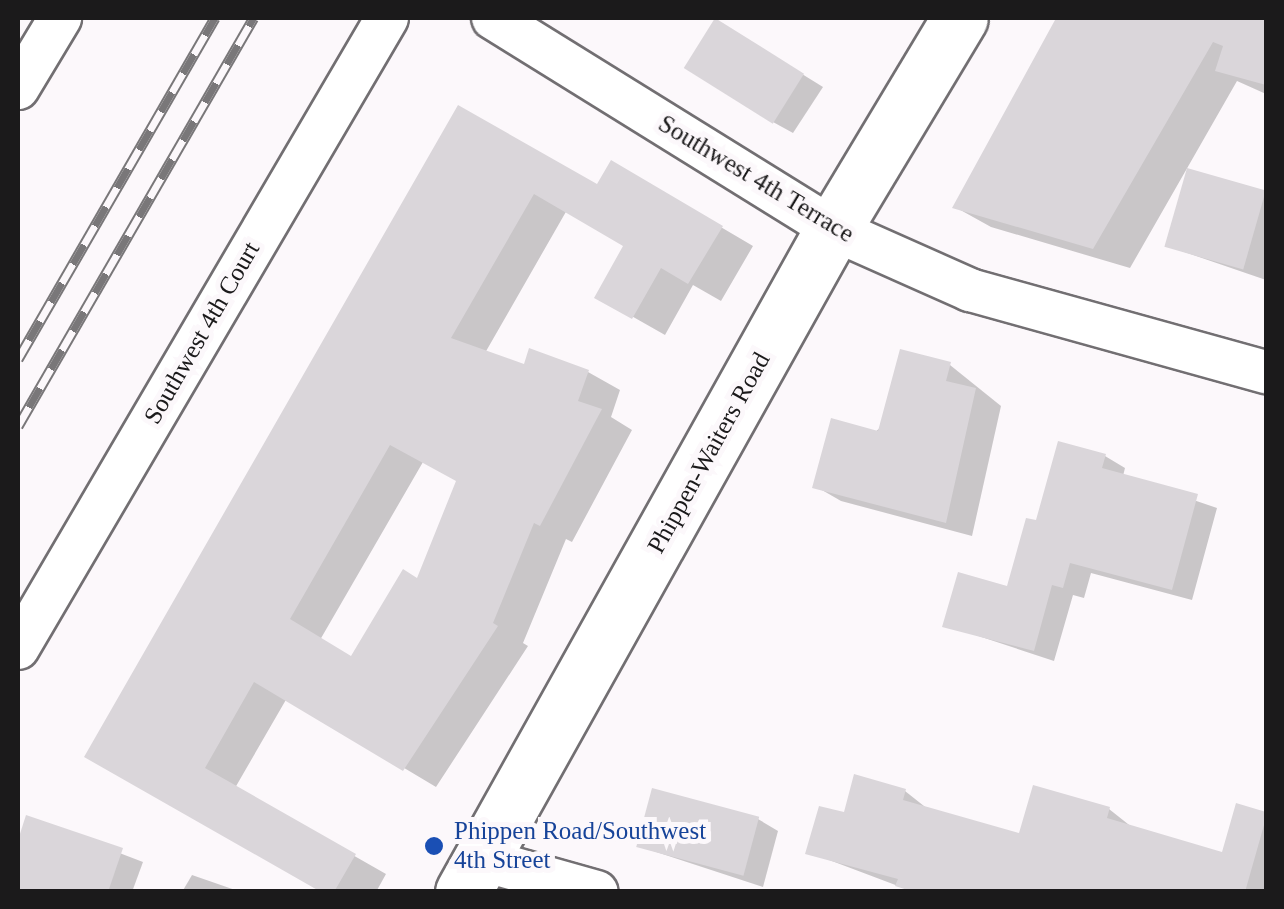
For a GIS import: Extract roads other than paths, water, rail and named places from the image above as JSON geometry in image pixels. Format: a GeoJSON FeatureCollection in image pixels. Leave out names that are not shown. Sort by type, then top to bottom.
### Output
{"type":"FeatureCollection","features":[{"type":"Feature","properties":{"kind":"street"},"geometry":{"type":"LineString","coordinates":[[18,88],[60,18]]}},
{"type":"Feature","properties":{"kind":"street","name":"Southwest 4th Court"},"geometry":{"type":"LineString","coordinates":[[18,648],[388,18]]}},
{"type":"Feature","properties":{"kind":"street","name":"Southwest 4th Terrace"},"geometry":{"type":"LineString","coordinates":[[493,18],[833,229],[970,290],[1266,372]]}},
{"type":"Feature","properties":{"kind":"street","name":"Phippen-Waiters Road"},"geometry":{"type":"LineString","coordinates":[[473,876],[833,229],[960,18]]}},
{"type":"Feature","properties":{"kind":"street"},"geometry":{"type":"LineString","coordinates":[[473,876],[597,892]]}},
{"type":"Feature","properties":{"kind":"railway"},"geometry":{"type":"LineString","coordinates":[[18,359],[215,18]]}},
{"type":"Feature","properties":{"kind":"railway"},"geometry":{"type":"LineString","coordinates":[[18,426],[254,18]]}},
{"type":"Feature","properties":{"kind":"place","name":"Phippen Road/Southwest 4th Street"},"geometry":{"type":"Point","coordinates":[434,846]}}]}
